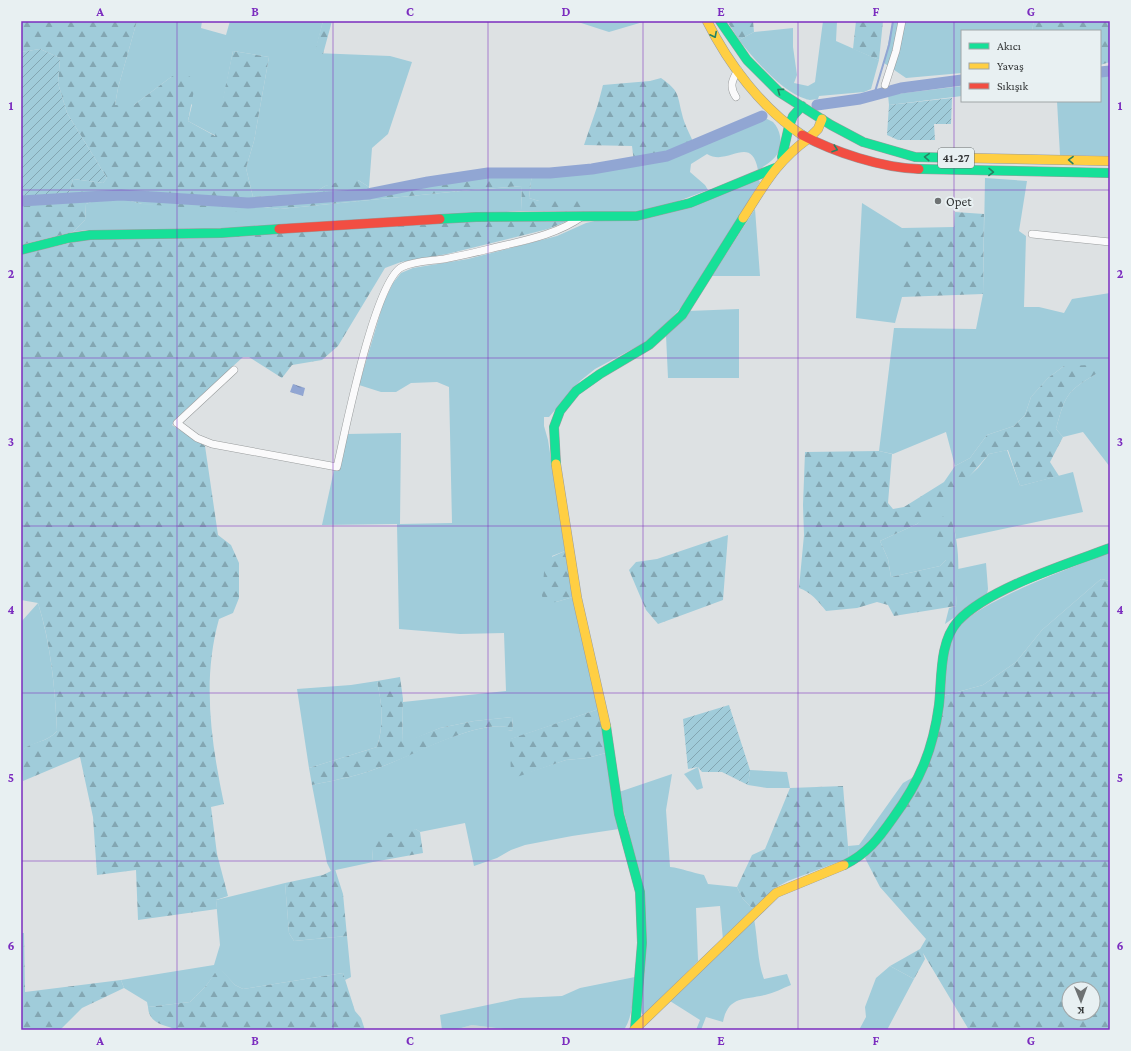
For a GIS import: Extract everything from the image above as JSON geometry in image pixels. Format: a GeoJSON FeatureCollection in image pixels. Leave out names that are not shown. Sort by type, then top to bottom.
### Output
{"type":"FeatureCollection","features":[{"type":"Feature","properties":{"kind":"main road"},"geometry":{"type":"LineString","coordinates":[[707,21],[721,48],[762,100],[789,126],[809,138],[842,152],[914,169],[1110,173]]}},
{"type":"Feature","properties":{"kind":"main road","name":"41-27"},"geometry":{"type":"LineString","coordinates":[[720,21],[734,44],[760,75],[780,92],[822,119],[863,142],[884,150],[915,157],[1110,161]]}},
{"type":"Feature","properties":{"kind":"main road"},"geometry":{"type":"LineString","coordinates":[[634,1029],[642,943],[640,892],[620,814],[605,717],[577,598],[555,459],[554,427],[560,411],[576,391],[600,374],[649,345],[662,335],[682,315],[778,164],[786,147],[789,126],[793,116],[802,106]]}},
{"type":"Feature","properties":{"kind":"main road"},"geometry":{"type":"LineString","coordinates":[[21,250],[80,236],[221,234],[476,217],[630,216],[654,213],[707,196],[778,164],[818,129],[822,119]]}},
{"type":"Feature","properties":{"kind":"main road"},"geometry":{"type":"LineString","coordinates":[[634,1029],[776,893],[805,879],[852,861],[870,848],[879,837],[902,807],[925,765],[935,731],[948,635],[954,624],[1007,589],[1110,548]]}},
{"type":"Feature","properties":{"kind":"street"},"geometry":{"type":"LineString","coordinates":[[884,85],[896,51],[902,21]]}},
{"type":"Feature","properties":{"kind":"street"},"geometry":{"type":"LineString","coordinates":[[736,97],[732,92],[731,84],[738,70]]}},
{"type":"Feature","properties":{"kind":"street"},"geometry":{"type":"LineString","coordinates":[[234,370],[177,423],[197,438],[212,444],[337,466],[376,311],[387,284],[396,270],[409,265],[453,257],[550,233],[565,227],[583,216]]}},
{"type":"Feature","properties":{"kind":"street"},"geometry":{"type":"LineString","coordinates":[[1032,234],[1110,242]]}},
{"type":"Feature","properties":{"kind":"shaded area"},"geometry":{"type":"Polygon","coordinates":[[[472,1025],[513,1030],[454,1030],[472,1025]]]}},
{"type":"Feature","properties":{"kind":"green space"},"geometry":{"type":"Polygon","coordinates":[[[21,21],[137,21],[118,88],[115,105],[134,105],[171,77],[181,72],[196,80],[188,121],[215,136],[233,51],[269,57],[254,141],[246,168],[253,197],[314,193],[325,186],[344,180],[358,180],[369,187],[368,194],[488,173],[532,173],[529,198],[539,201],[586,201],[588,207],[580,212],[521,211],[522,186],[280,209],[254,206],[245,212],[142,204],[116,197],[96,200],[86,204],[85,220],[73,232],[21,245],[21,196],[69,193],[73,179],[103,183],[107,178],[67,113],[58,83],[60,58],[40,49],[21,52],[21,21]]]}},
{"type":"Feature","properties":{"kind":"green space"},"geometry":{"type":"Polygon","coordinates":[[[137,21],[202,21],[201,28],[226,35],[230,21],[323,21],[315,53],[390,56],[412,62],[388,134],[372,148],[369,187],[358,180],[325,186],[314,193],[253,197],[246,168],[254,141],[269,57],[233,51],[216,136],[188,121],[192,105],[171,77],[134,105],[115,105],[118,88],[137,21]]]}},
{"type":"Feature","properties":{"kind":"green space"},"geometry":{"type":"Polygon","coordinates":[[[323,21],[332,21],[323,54],[314,54],[323,21]]]}},
{"type":"Feature","properties":{"kind":"green space"},"geometry":{"type":"Polygon","coordinates":[[[575,21],[642,21],[643,22],[609,32],[575,21]]]}},
{"type":"Feature","properties":{"kind":"green space"},"geometry":{"type":"Polygon","coordinates":[[[727,21],[753,21],[754,32],[739,40],[727,21]]]}},
{"type":"Feature","properties":{"kind":"green space"},"geometry":{"type":"Polygon","coordinates":[[[823,21],[837,21],[836,41],[879,60],[871,89],[864,92],[819,96],[818,99],[807,100],[788,90],[778,82],[760,65],[739,40],[754,32],[793,28],[793,47],[797,75],[794,83],[808,86],[815,82],[823,21]]]}},
{"type":"Feature","properties":{"kind":"green space"},"geometry":{"type":"Polygon","coordinates":[[[856,21],[883,21],[879,60],[853,49],[856,21]]]}},
{"type":"Feature","properties":{"kind":"green space"},"geometry":{"type":"Polygon","coordinates":[[[893,21],[1034,21],[1032,30],[961,30],[961,73],[906,78],[884,63],[893,21]]]}},
{"type":"Feature","properties":{"kind":"green space"},"geometry":{"type":"Polygon","coordinates":[[[1034,21],[1110,21],[1110,62],[1101,65],[1101,30],[1032,30],[1034,21]]]}},
{"type":"Feature","properties":{"kind":"green space"},"geometry":{"type":"Polygon","coordinates":[[[40,49],[60,58],[58,83],[67,113],[107,178],[103,183],[73,179],[69,193],[21,196],[21,52],[40,49]]]}},
{"type":"Feature","properties":{"kind":"green space"},"geometry":{"type":"Polygon","coordinates":[[[1110,76],[1110,156],[1060,155],[1057,102],[1101,102],[1101,77],[1110,76]]]}},
{"type":"Feature","properties":{"kind":"green space"},"geometry":{"type":"Polygon","coordinates":[[[661,78],[671,86],[678,97],[684,122],[694,144],[667,156],[634,162],[632,146],[584,145],[603,85],[650,81],[661,78]]]}},
{"type":"Feature","properties":{"kind":"green space"},"geometry":{"type":"Polygon","coordinates":[[[961,86],[961,96],[889,105],[888,95],[961,86]]]}},
{"type":"Feature","properties":{"kind":"green space"},"geometry":{"type":"Polygon","coordinates":[[[952,98],[951,124],[934,124],[935,140],[898,140],[887,135],[889,105],[952,98]]]}},
{"type":"Feature","properties":{"kind":"green space"},"geometry":{"type":"Polygon","coordinates":[[[762,116],[773,122],[778,129],[780,136],[780,148],[778,153],[768,164],[758,170],[755,159],[750,154],[744,152],[723,157],[715,157],[707,154],[691,164],[690,172],[705,185],[708,190],[649,212],[580,212],[586,201],[539,201],[529,198],[532,173],[592,169],[667,156],[762,116]]]}},
{"type":"Feature","properties":{"kind":"green space"},"geometry":{"type":"Polygon","coordinates":[[[985,178],[1027,181],[1019,231],[1026,236],[1024,307],[1039,307],[1064,313],[1072,299],[1110,293],[1110,467],[1083,432],[1063,437],[1056,429],[1064,402],[1068,396],[1078,386],[1096,374],[1064,366],[1048,378],[1031,397],[1025,415],[1014,426],[987,435],[970,458],[955,466],[946,432],[893,454],[879,451],[894,328],[976,329],[983,294],[985,178]]]}},
{"type":"Feature","properties":{"kind":"green space"},"geometry":{"type":"Polygon","coordinates":[[[758,179],[760,182],[685,303],[661,330],[642,344],[595,369],[580,381],[549,417],[544,417],[544,426],[548,440],[565,551],[552,556],[556,602],[573,597],[599,709],[511,739],[511,778],[566,760],[587,758],[606,753],[619,829],[525,845],[511,850],[497,858],[474,866],[465,823],[420,832],[416,829],[372,849],[373,862],[331,871],[327,863],[312,785],[368,772],[463,733],[495,726],[508,727],[508,731],[513,730],[512,717],[474,721],[440,728],[402,744],[403,702],[506,691],[504,633],[460,634],[399,629],[397,524],[322,525],[334,470],[338,470],[347,434],[401,433],[400,524],[452,523],[449,387],[437,382],[411,383],[396,392],[381,392],[359,385],[383,304],[393,283],[401,273],[413,268],[468,259],[557,236],[586,223],[599,220],[623,221],[758,179]]]}},
{"type":"Feature","properties":{"kind":"green space"},"geometry":{"type":"Polygon","coordinates":[[[522,186],[521,211],[264,227],[153,231],[87,230],[73,232],[85,220],[86,204],[96,200],[116,197],[142,204],[254,206],[280,209],[522,186]]]}},
{"type":"Feature","properties":{"kind":"green space"},"geometry":{"type":"Polygon","coordinates":[[[862,203],[902,228],[902,297],[895,323],[856,318],[862,203]]]}},
{"type":"Feature","properties":{"kind":"green space"},"geometry":{"type":"Polygon","coordinates":[[[755,209],[760,276],[712,276],[755,209]]]}},
{"type":"Feature","properties":{"kind":"green space"},"geometry":{"type":"Polygon","coordinates":[[[955,212],[984,214],[983,294],[902,297],[902,228],[954,227],[955,212]]]}},
{"type":"Feature","properties":{"kind":"green space"},"geometry":{"type":"Polygon","coordinates":[[[567,220],[548,229],[447,254],[401,262],[385,268],[338,346],[322,360],[292,365],[282,378],[249,357],[243,357],[181,414],[172,425],[205,446],[218,535],[231,545],[239,563],[239,598],[233,613],[219,619],[211,665],[210,688],[212,734],[224,804],[211,807],[217,854],[228,896],[216,900],[217,909],[138,920],[136,870],[97,875],[93,817],[80,757],[23,781],[21,751],[30,745],[48,738],[57,731],[52,666],[38,603],[21,600],[21,254],[83,240],[447,222],[567,220]]]}},
{"type":"Feature","properties":{"kind":"green space"},"geometry":{"type":"Polygon","coordinates":[[[739,309],[739,378],[668,378],[666,335],[688,311],[739,309]]]}},
{"type":"Feature","properties":{"kind":"green space"},"geometry":{"type":"Polygon","coordinates":[[[1089,365],[1097,367],[1096,374],[1078,386],[1068,396],[1064,402],[1056,429],[1063,437],[1050,462],[1059,476],[1020,486],[1008,450],[989,454],[947,502],[917,524],[880,541],[888,559],[891,577],[940,566],[946,560],[946,546],[937,540],[938,528],[943,516],[950,516],[954,527],[958,550],[958,584],[956,606],[894,616],[888,605],[877,602],[857,608],[826,611],[811,594],[799,588],[804,535],[803,505],[805,452],[879,451],[892,454],[888,503],[893,509],[904,507],[944,482],[955,466],[970,458],[987,435],[1014,426],[1025,415],[1031,397],[1048,378],[1064,366],[1089,365]]]}},
{"type":"Feature","properties":{"kind":"green space"},"geometry":{"type":"Polygon","coordinates":[[[1007,450],[1020,486],[1073,472],[1083,512],[956,539],[954,526],[946,545],[946,560],[940,566],[891,577],[888,559],[880,541],[917,524],[978,468],[989,454],[1007,450]]]}},
{"type":"Feature","properties":{"kind":"green space"},"geometry":{"type":"Polygon","coordinates":[[[728,535],[723,600],[658,624],[646,610],[629,570],[636,562],[657,559],[728,535]]]}},
{"type":"Feature","properties":{"kind":"green space"},"geometry":{"type":"Polygon","coordinates":[[[565,551],[573,597],[556,602],[545,603],[542,596],[545,560],[565,551]]]}},
{"type":"Feature","properties":{"kind":"green space"},"geometry":{"type":"Polygon","coordinates":[[[1110,552],[1110,581],[1101,579],[1042,630],[1016,662],[983,685],[943,696],[946,663],[951,639],[964,621],[980,610],[1026,586],[1110,552]]]}},
{"type":"Feature","properties":{"kind":"green space"},"geometry":{"type":"Polygon","coordinates":[[[986,563],[987,594],[945,624],[949,608],[956,606],[958,569],[986,563]]]}},
{"type":"Feature","properties":{"kind":"green space"},"geometry":{"type":"Polygon","coordinates":[[[1101,579],[1110,581],[1110,1030],[969,1030],[923,953],[925,959],[914,979],[890,966],[920,949],[926,939],[880,887],[865,858],[911,800],[943,696],[983,685],[1016,662],[1042,630],[1101,579]]]}},
{"type":"Feature","properties":{"kind":"green space"},"geometry":{"type":"Polygon","coordinates":[[[38,603],[52,667],[57,731],[49,738],[31,745],[21,751],[21,622],[38,603]]]}},
{"type":"Feature","properties":{"kind":"green space"},"geometry":{"type":"Polygon","coordinates":[[[400,677],[403,699],[402,743],[440,728],[474,721],[512,717],[513,730],[508,731],[507,727],[494,726],[463,733],[377,769],[312,785],[309,768],[377,747],[381,731],[382,714],[377,681],[400,677]]]}},
{"type":"Feature","properties":{"kind":"green space"},"geometry":{"type":"Polygon","coordinates":[[[377,681],[382,714],[381,730],[377,747],[309,768],[297,689],[351,685],[377,681]]]}},
{"type":"Feature","properties":{"kind":"green space"},"geometry":{"type":"Polygon","coordinates":[[[729,705],[750,770],[748,785],[722,772],[702,772],[698,767],[688,769],[683,719],[729,705]]]}},
{"type":"Feature","properties":{"kind":"green space"},"geometry":{"type":"Polygon","coordinates":[[[599,709],[606,753],[587,758],[566,760],[511,779],[510,739],[599,709]]]}},
{"type":"Feature","properties":{"kind":"green space"},"geometry":{"type":"Polygon","coordinates":[[[698,767],[703,788],[697,790],[684,774],[698,767]]]}},
{"type":"Feature","properties":{"kind":"green space"},"geometry":{"type":"Polygon","coordinates":[[[750,770],[787,772],[790,788],[767,788],[748,785],[750,770]]]}},
{"type":"Feature","properties":{"kind":"green space"},"geometry":{"type":"Polygon","coordinates":[[[672,774],[666,810],[670,867],[704,875],[708,884],[737,887],[743,899],[753,909],[723,940],[720,906],[696,908],[698,961],[645,1014],[642,1014],[646,920],[642,885],[619,792],[672,774]]]}},
{"type":"Feature","properties":{"kind":"green space"},"geometry":{"type":"Polygon","coordinates":[[[917,775],[896,810],[880,832],[860,851],[849,858],[848,846],[859,845],[903,783],[917,775]]]}},
{"type":"Feature","properties":{"kind":"green space"},"geometry":{"type":"Polygon","coordinates":[[[843,786],[849,858],[788,881],[775,888],[753,909],[743,899],[737,887],[752,855],[765,849],[790,788],[843,786]]]}},
{"type":"Feature","properties":{"kind":"green space"},"geometry":{"type":"Polygon","coordinates":[[[416,829],[420,832],[423,853],[373,862],[373,836],[416,829]]]}},
{"type":"Feature","properties":{"kind":"green space"},"geometry":{"type":"Polygon","coordinates":[[[335,869],[343,894],[347,936],[294,941],[289,933],[285,883],[323,875],[335,869]]]}},
{"type":"Feature","properties":{"kind":"green space"},"geometry":{"type":"Polygon","coordinates":[[[285,883],[289,933],[294,941],[347,936],[351,977],[345,980],[343,973],[243,989],[235,985],[219,968],[206,986],[190,1002],[148,1007],[147,1002],[124,988],[121,980],[214,965],[220,945],[216,900],[285,883]]]}},
{"type":"Feature","properties":{"kind":"green space"},"geometry":{"type":"Polygon","coordinates":[[[754,919],[760,965],[764,979],[787,974],[791,985],[775,992],[733,1003],[725,1014],[723,1022],[706,1017],[701,1030],[696,1030],[700,1020],[670,1001],[754,919]]]}},
{"type":"Feature","properties":{"kind":"green space"},"geometry":{"type":"Polygon","coordinates":[[[21,933],[24,933],[25,992],[121,980],[124,988],[82,1008],[60,1030],[21,1030],[21,933]]]}},
{"type":"Feature","properties":{"kind":"green space"},"geometry":{"type":"Polygon","coordinates":[[[890,966],[914,979],[887,1030],[859,1030],[866,1017],[865,1007],[876,978],[890,966]]]}},
{"type":"Feature","properties":{"kind":"green space"},"geometry":{"type":"Polygon","coordinates":[[[219,967],[235,985],[243,989],[343,973],[355,1011],[361,1018],[365,1030],[178,1030],[158,1023],[151,1017],[148,1007],[190,1002],[206,986],[219,967]]]}},
{"type":"Feature","properties":{"kind":"green space"},"geometry":{"type":"Polygon","coordinates":[[[635,977],[630,1018],[624,1030],[513,1030],[472,1025],[454,1030],[442,1030],[440,1015],[520,998],[562,996],[580,988],[635,977]]]}},
{"type":"Feature","properties":{"kind":"water"},"geometry":{"type":"Polygon","coordinates":[[[293,384],[305,388],[303,396],[290,392],[293,384]]]}},
{"type":"Feature","properties":{"kind":"waterway"},"geometry":{"type":"LineString","coordinates":[[874,95],[889,45],[893,21]]}},
{"type":"Feature","properties":{"kind":"waterway"},"geometry":{"type":"LineString","coordinates":[[1101,72],[1110,71]]}},
{"type":"Feature","properties":{"kind":"waterway"},"geometry":{"type":"LineString","coordinates":[[817,105],[860,99],[901,88],[961,80]]}},
{"type":"Feature","properties":{"kind":"waterway"},"geometry":{"type":"LineString","coordinates":[[21,201],[121,195],[248,203],[368,194],[428,182],[488,173],[550,173],[592,169],[667,156],[762,116]]}},
{"type":"Feature","properties":{"kind":"traffic: fast"},"geometry":{"type":"LineString","coordinates":[[720,21],[747,60],[779,92],[831,125],[863,142],[915,157],[967,158]]}},
{"type":"Feature","properties":{"kind":"traffic: fast"},"geometry":{"type":"LineString","coordinates":[[789,126],[793,116],[802,106]]}},
{"type":"Feature","properties":{"kind":"traffic: fast"},"geometry":{"type":"LineString","coordinates":[[782,157],[789,126]]}},
{"type":"Feature","properties":{"kind":"traffic: fast"},"geometry":{"type":"LineString","coordinates":[[440,219],[476,217],[637,216],[690,203],[775,168]]}},
{"type":"Feature","properties":{"kind":"traffic: fast"},"geometry":{"type":"LineString","coordinates":[[919,169],[1110,173]]}},
{"type":"Feature","properties":{"kind":"traffic: fast"},"geometry":{"type":"LineString","coordinates":[[556,464],[554,427],[560,411],[576,391],[600,374],[649,345],[682,315],[743,218]]}},
{"type":"Feature","properties":{"kind":"traffic: fast"},"geometry":{"type":"LineString","coordinates":[[21,250],[69,238],[90,235],[221,233],[279,229]]}},
{"type":"Feature","properties":{"kind":"traffic: fast"},"geometry":{"type":"LineString","coordinates":[[844,865],[866,851],[877,839],[911,791],[918,778],[929,751],[933,736],[939,705],[944,650],[947,639],[958,621],[972,609],[1008,588],[1051,569],[1110,548]]}},
{"type":"Feature","properties":{"kind":"traffic: fast"},"geometry":{"type":"LineString","coordinates":[[606,726],[619,814],[640,892],[642,943],[635,1029]]}},
{"type":"Feature","properties":{"kind":"traffic: slow"},"geometry":{"type":"LineString","coordinates":[[707,21],[736,69],[760,99],[773,112],[802,135]]}},
{"type":"Feature","properties":{"kind":"traffic: slow"},"geometry":{"type":"LineString","coordinates":[[809,138],[818,129],[822,119]]}},
{"type":"Feature","properties":{"kind":"traffic: slow"},"geometry":{"type":"LineString","coordinates":[[743,218],[779,165],[809,138]]}},
{"type":"Feature","properties":{"kind":"traffic: slow"},"geometry":{"type":"LineString","coordinates":[[967,158],[1110,161]]}},
{"type":"Feature","properties":{"kind":"traffic: slow"},"geometry":{"type":"LineString","coordinates":[[556,464],[577,598],[606,726]]}},
{"type":"Feature","properties":{"kind":"traffic: slow"},"geometry":{"type":"LineString","coordinates":[[634,1030],[776,893],[844,865]]}},
{"type":"Feature","properties":{"kind":"traffic: jam"},"geometry":{"type":"LineString","coordinates":[[802,135],[843,153],[859,158],[890,166],[919,169]]}},
{"type":"Feature","properties":{"kind":"traffic: jam"},"geometry":{"type":"LineString","coordinates":[[279,229],[440,219]]}},
{"type":"Feature","properties":{"kind":"place","name":"Opet"},"geometry":{"type":"Point","coordinates":[938,201]}}]}
